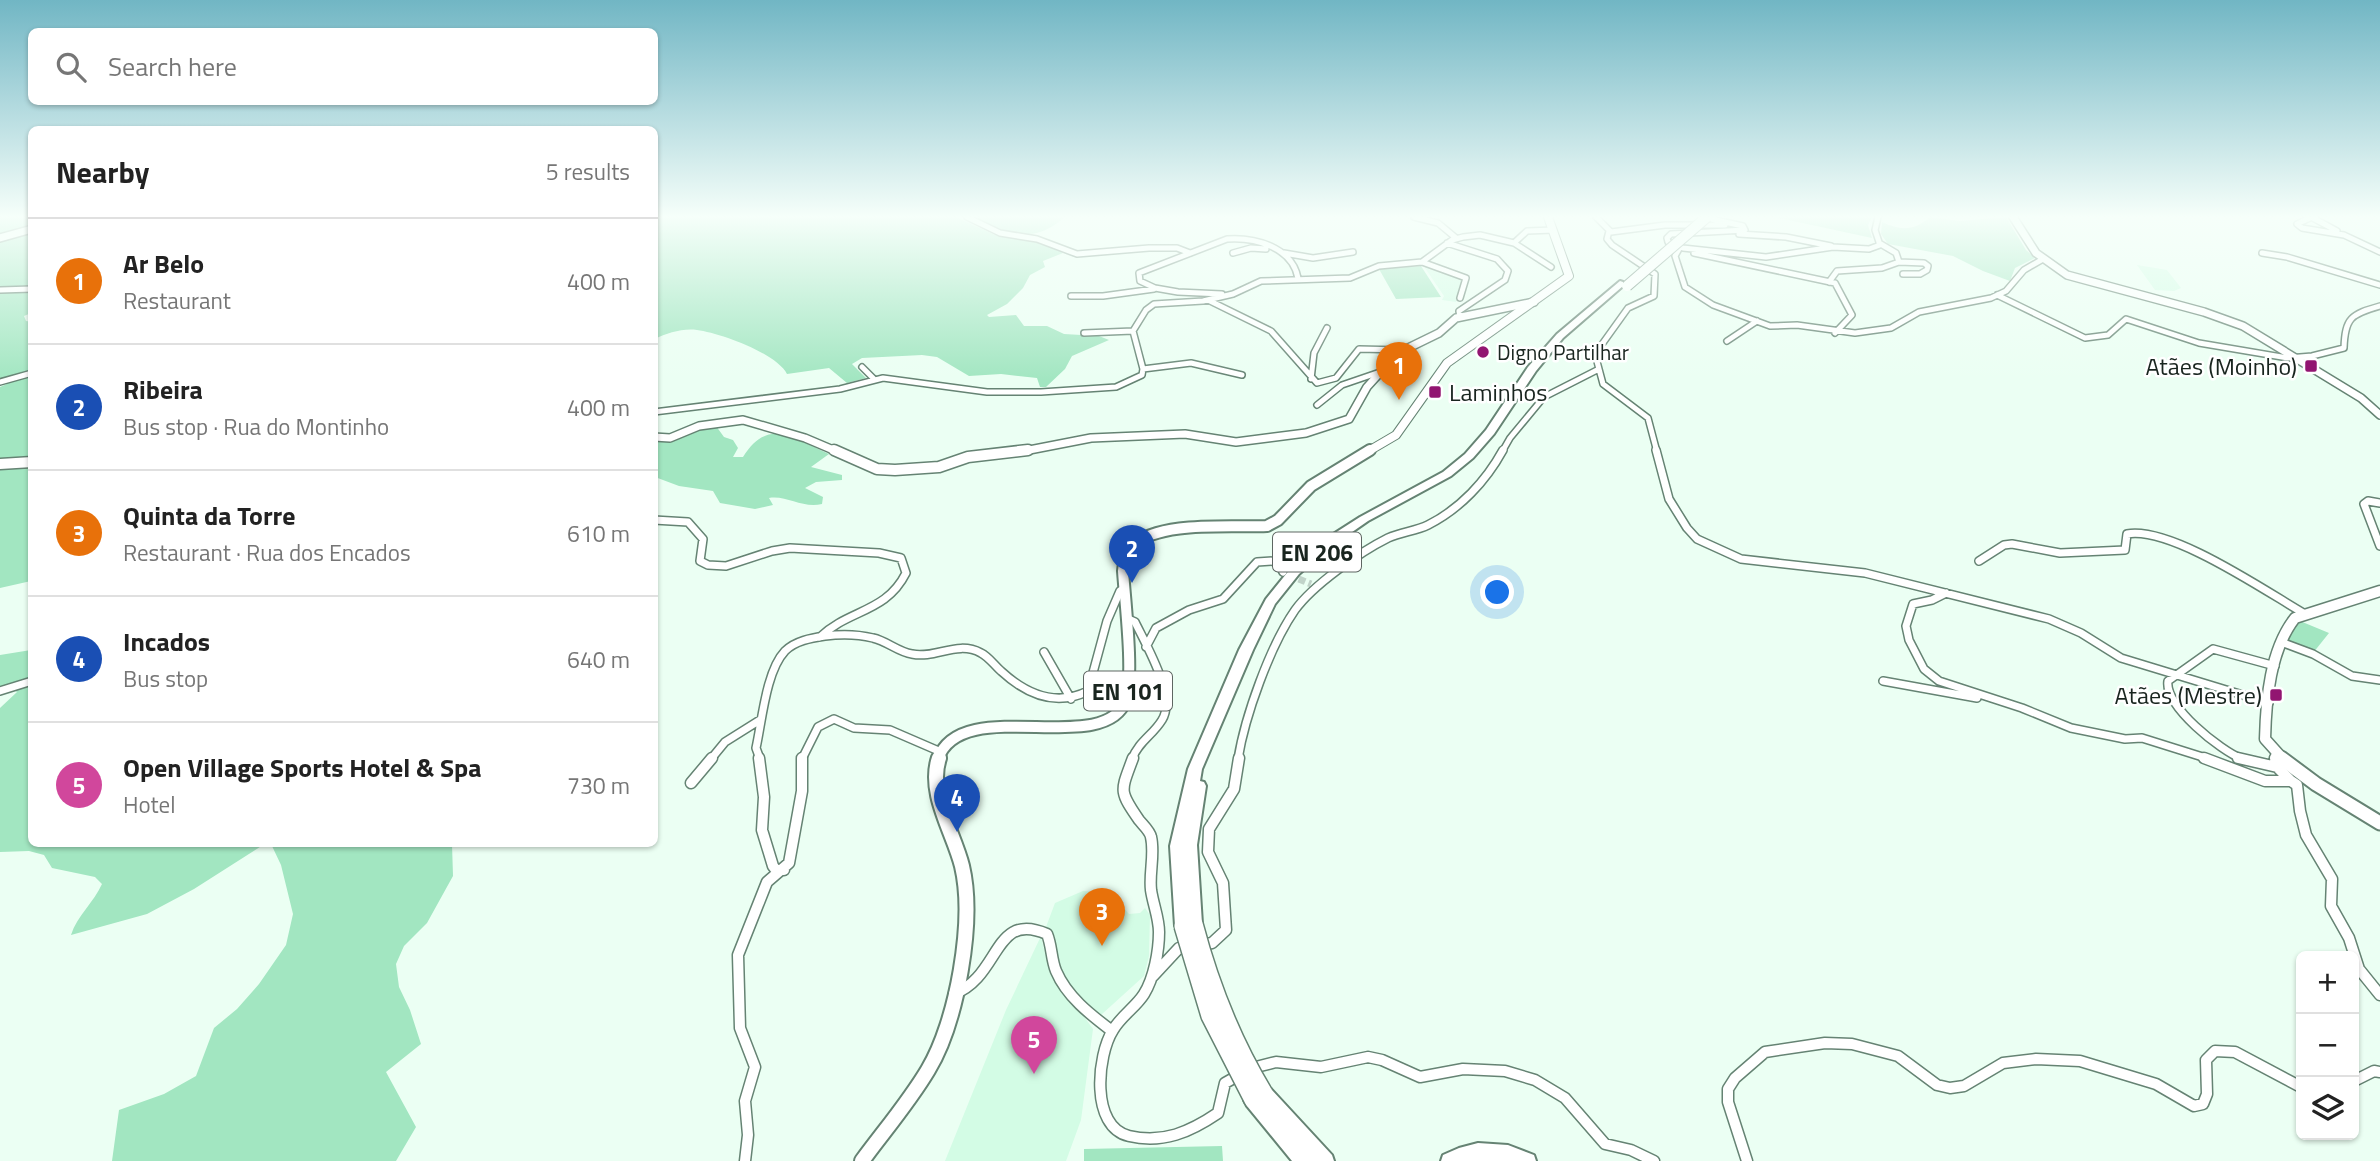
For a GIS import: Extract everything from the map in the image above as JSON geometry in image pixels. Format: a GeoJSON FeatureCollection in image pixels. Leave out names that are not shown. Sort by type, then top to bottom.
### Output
{"type":"FeatureCollection","features":[{"type":"Feature","properties":{"kind":"highway","name":"EN 206"},"geometry":{"type":"LineString","coordinates":[[1304,1161],[1214,1029],[1196,982],[1188,925],[1189,845],[1202,770],[1250,651],[1275,605],[1299,574],[1329,547],[1450,476],[1476,457],[1543,360],[1641,271]]}},
{"type":"Feature","properties":{"kind":"highway","name":"EN 206"},"geometry":{"type":"LineString","coordinates":[[1259,1098],[1325,1161]]}},
{"type":"Feature","properties":{"kind":"highway"},"geometry":{"type":"LineString","coordinates":[[1259,1098],[1260,1120],[1291,1161]]}},
{"type":"Feature","properties":{"kind":"highway"},"geometry":{"type":"LineString","coordinates":[[1450,1161],[1472,1152],[1496,1151],[1527,1161]]}},
{"type":"Feature","properties":{"kind":"highway"},"geometry":{"type":"LineString","coordinates":[[1477,1161],[1502,1161]]}},
{"type":"Feature","properties":{"kind":"main road","name":"EN 101"},"geometry":{"type":"LineString","coordinates":[[941,752],[956,740],[978,729],[1081,727],[1097,724],[1121,713],[1128,698],[1129,682],[1123,571],[1125,556],[1133,545],[1145,537],[1187,530],[1267,526],[1278,520],[1311,486],[1396,435],[1447,363],[1526,303],[1567,279],[1569,271]]}},
{"type":"Feature","properties":{"kind":"main road"},"geometry":{"type":"LineString","coordinates":[[862,1161],[929,1069],[944,1036],[967,927],[963,869],[934,773],[941,752]]}},
{"type":"Feature","properties":{"kind":"street"},"geometry":{"type":"LineString","coordinates":[[1141,271],[1140,281],[1155,288]]}},
{"type":"Feature","properties":{"kind":"street"},"geometry":{"type":"LineString","coordinates":[[1296,271],[1298,278]]}},
{"type":"Feature","properties":{"kind":"street"},"geometry":{"type":"LineString","coordinates":[[658,412],[840,389],[874,379],[894,378],[987,392],[1116,387],[1142,374],[1133,331],[1146,310],[1154,304],[1207,300],[1256,282],[1298,278],[1346,279],[1366,271]]}},
{"type":"Feature","properties":{"kind":"street"},"geometry":{"type":"LineString","coordinates":[[1447,271],[1466,278],[1460,298]]}},
{"type":"Feature","properties":{"kind":"street"},"geometry":{"type":"LineString","coordinates":[[1460,317],[1459,311],[1505,280],[1508,271]]}},
{"type":"Feature","properties":{"kind":"street"},"geometry":{"type":"LineString","coordinates":[[1650,271],[1655,274],[1656,292],[1650,300],[1628,308],[1595,354],[1594,360],[1603,384],[1648,418],[1669,499],[1698,539],[1729,556],[1741,559],[1864,573],[2049,619],[2081,633],[2121,658],[2270,703]]}},
{"type":"Feature","properties":{"kind":"street"},"geometry":{"type":"LineString","coordinates":[[1680,271],[1684,285],[1697,298],[1757,321],[1776,327],[1799,324],[1835,333],[1855,334],[1894,327],[1906,317],[1921,312],[1961,307],[1997,295],[2017,282],[2023,271]]}},
{"type":"Feature","properties":{"kind":"street"},"geometry":{"type":"LineString","coordinates":[[1779,271],[1837,286],[1852,315],[1835,333]]}},
{"type":"Feature","properties":{"kind":"street"},"geometry":{"type":"LineString","coordinates":[[1829,282],[1838,271]]}},
{"type":"Feature","properties":{"kind":"street"},"geometry":{"type":"LineString","coordinates":[[1903,274],[1920,274],[1925,271]]}},
{"type":"Feature","properties":{"kind":"street"},"geometry":{"type":"LineString","coordinates":[[2064,271],[2082,282],[2233,321],[2361,398],[2380,415]]}},
{"type":"Feature","properties":{"kind":"street"},"geometry":{"type":"LineString","coordinates":[[2334,271],[2380,285]]}},
{"type":"Feature","properties":{"kind":"street"},"geometry":{"type":"LineString","coordinates":[[1071,296],[1103,296],[1155,288],[1226,295]]}},
{"type":"Feature","properties":{"kind":"street"},"geometry":{"type":"LineString","coordinates":[[0,290],[28,289]]}},
{"type":"Feature","properties":{"kind":"street"},"geometry":{"type":"LineString","coordinates":[[1997,295],[2076,334],[2096,339],[2115,333],[2126,319],[2199,343],[2297,358],[2344,348],[2345,327],[2349,320],[2380,306]]}},
{"type":"Feature","properties":{"kind":"street"},"geometry":{"type":"LineString","coordinates":[[1207,300],[1270,330],[1317,383],[1336,378],[1359,349],[1402,350]]}},
{"type":"Feature","properties":{"kind":"street"},"geometry":{"type":"LineString","coordinates":[[658,437],[670,438],[699,426],[743,420],[805,438],[877,469],[895,470],[939,467],[968,457],[1005,455],[1091,438],[1185,434],[1236,442],[1306,433],[1349,419],[1367,387],[1402,350],[1439,333],[1460,317],[1526,303]]}},
{"type":"Feature","properties":{"kind":"street"},"geometry":{"type":"LineString","coordinates":[[1727,341],[1757,321]]}},
{"type":"Feature","properties":{"kind":"street"},"geometry":{"type":"LineString","coordinates":[[1311,379],[1314,353],[1327,328]]}},
{"type":"Feature","properties":{"kind":"street"},"geometry":{"type":"LineString","coordinates":[[1084,333],[1133,331]]}},
{"type":"Feature","properties":{"kind":"street"},"geometry":{"type":"LineString","coordinates":[[1143,369],[1191,363],[1242,375]]}},
{"type":"Feature","properties":{"kind":"street"},"geometry":{"type":"LineString","coordinates":[[862,367],[874,379]]}},
{"type":"Feature","properties":{"kind":"street"},"geometry":{"type":"LineString","coordinates":[[1152,977],[1179,948],[1212,943],[1226,930],[1223,883],[1209,852],[1209,830],[1234,789],[1242,735],[1269,662],[1296,609],[1315,586],[1350,559],[1390,537],[1428,525],[1460,505],[1493,469],[1510,438],[1538,403],[1558,388],[1599,369]]}},
{"type":"Feature","properties":{"kind":"street"},"geometry":{"type":"LineString","coordinates":[[1317,405],[1342,385],[1380,372]]}},
{"type":"Feature","properties":{"kind":"street"},"geometry":{"type":"LineString","coordinates":[[0,382],[28,374]]}},
{"type":"Feature","properties":{"kind":"street"},"geometry":{"type":"LineString","coordinates":[[0,464],[28,462]]}},
{"type":"Feature","properties":{"kind":"street"},"geometry":{"type":"LineString","coordinates":[[2380,503],[2368,501],[2364,504],[2380,546]]}},
{"type":"Feature","properties":{"kind":"street"},"geometry":{"type":"LineString","coordinates":[[658,520],[688,522],[703,539],[699,556],[705,565],[735,565],[770,551],[804,548],[834,552],[882,552],[901,558],[905,573],[898,589],[890,597],[879,606],[833,627],[820,637]]}},
{"type":"Feature","properties":{"kind":"street"},"geometry":{"type":"LineString","coordinates":[[1979,561],[2004,545],[2012,544],[2060,553],[2125,550],[2127,548],[2124,541],[2127,534],[2132,530],[2141,530],[2154,533],[2216,562],[2305,614]]}},
{"type":"Feature","properties":{"kind":"street"},"geometry":{"type":"LineString","coordinates":[[1146,647],[1156,628],[1189,610],[1223,599],[1257,562],[1288,560],[1292,563],[1281,568],[1283,572]]}},
{"type":"Feature","properties":{"kind":"street"},"geometry":{"type":"LineString","coordinates":[[783,870],[776,870],[762,830],[764,797],[761,763],[755,748],[772,674],[785,651],[792,645],[820,637],[849,634],[883,640],[905,653],[918,655],[949,648],[975,650],[1026,690],[1052,699],[1071,699],[1088,691],[1092,683],[1107,621],[1120,591],[1124,589]]}},
{"type":"Feature","properties":{"kind":"street"},"geometry":{"type":"LineString","coordinates":[[2277,767],[2275,755],[2265,739],[2276,666],[2281,642],[2289,623],[2305,614],[2380,591]]}},
{"type":"Feature","properties":{"kind":"street"},"geometry":{"type":"LineString","coordinates":[[1946,593],[1932,600],[1913,604],[1906,626],[1909,640],[1930,676],[2086,732],[2125,739],[2142,738],[2227,765],[2265,781],[2291,781]]}},
{"type":"Feature","properties":{"kind":"street"},"geometry":{"type":"LineString","coordinates":[[1125,618],[1135,622],[1164,688],[1166,714],[1138,746],[1122,790],[1124,798],[1151,836],[1151,888],[1159,932],[1152,977],[1144,994],[1112,1031],[1104,1061],[1100,1103],[1105,1118],[1117,1133],[1136,1139],[1158,1141],[1174,1138],[1203,1124],[1218,1113],[1225,1083],[1262,1063],[1276,1060],[1311,1068],[1365,1058],[1390,1063],[1420,1077],[1464,1069],[1493,1068],[1515,1072],[1561,1093],[1578,1107],[1605,1144],[1631,1150],[1654,1161]]}},
{"type":"Feature","properties":{"kind":"street"},"geometry":{"type":"LineString","coordinates":[[2281,642],[2311,653],[2346,676],[2380,680]]}},
{"type":"Feature","properties":{"kind":"street"},"geometry":{"type":"LineString","coordinates":[[2276,666],[2220,649],[2209,652],[2168,681],[2168,694],[2209,741],[2230,755],[2277,767],[2297,785],[2298,807],[2305,836],[2315,858],[2332,879],[2330,906],[2349,938],[2359,969],[2380,995]]}},
{"type":"Feature","properties":{"kind":"street"},"geometry":{"type":"LineString","coordinates":[[1044,652],[1071,699]]}},
{"type":"Feature","properties":{"kind":"street"},"geometry":{"type":"LineString","coordinates":[[1883,681],[1958,696],[1988,699]]}},
{"type":"Feature","properties":{"kind":"street"},"geometry":{"type":"LineString","coordinates":[[0,691],[28,682]]}},
{"type":"Feature","properties":{"kind":"street"},"geometry":{"type":"LineString","coordinates":[[744,1161],[748,1135],[745,1101],[755,1066],[740,1028],[738,955],[767,882],[789,863],[802,791],[802,758],[822,723],[834,719],[854,728],[890,730],[941,752]]}},
{"type":"Feature","properties":{"kind":"street"},"geometry":{"type":"LineString","coordinates":[[691,783],[725,742],[760,720]]}},
{"type":"Feature","properties":{"kind":"street"},"geometry":{"type":"LineString","coordinates":[[2275,755],[2380,823]]}},
{"type":"Feature","properties":{"kind":"street"},"geometry":{"type":"LineString","coordinates":[[954,994],[971,988],[1012,928],[1024,925],[1047,933],[1054,946],[1055,969],[1079,1006],[1112,1031]]}},
{"type":"Feature","properties":{"kind":"street"},"geometry":{"type":"LineString","coordinates":[[1748,1161],[1728,1102],[1727,1089],[1765,1052],[1825,1043],[1852,1044],[1898,1056],[1937,1085],[1950,1088],[1964,1086],[2003,1063],[2036,1059],[2080,1060],[2155,1084],[2194,1106],[2203,1104],[2207,1094],[2206,1060],[2215,1051],[2235,1052],[2296,1084]]}},
{"type":"Feature","properties":{"kind":"street"},"geometry":{"type":"LineString","coordinates":[[2359,1078],[2374,1071],[2380,1072]]}},
{"type":"Feature","properties":{"kind":"shaded area"},"geometry":{"type":"Polygon","coordinates":[[[0,271],[28,271],[28,314],[24,316],[28,321],[28,582],[0,588],[0,387],[7,384],[5,380],[0,382],[0,271]]]}},
{"type":"Feature","properties":{"kind":"shaded area"},"geometry":{"type":"Polygon","coordinates":[[[658,271],[1037,271],[1030,275],[1023,288],[1007,304],[987,315],[1016,315],[1024,326],[1047,326],[1064,334],[1099,336],[1109,340],[1072,356],[1065,369],[1046,387],[1040,387],[1037,378],[1001,374],[969,376],[937,357],[922,355],[862,358],[852,364],[866,378],[847,383],[829,368],[787,374],[781,366],[760,352],[707,332],[681,330],[658,338],[658,271]]]}},
{"type":"Feature","properties":{"kind":"shaded area"},"geometry":{"type":"Polygon","coordinates":[[[1380,271],[1424,271],[1441,297],[1396,299],[1380,271]]]}},
{"type":"Feature","properties":{"kind":"shaded area"},"geometry":{"type":"Polygon","coordinates":[[[1427,271],[1441,271],[1463,279],[1456,302],[1442,300],[1444,296],[1427,271]]]}},
{"type":"Feature","properties":{"kind":"shaded area"},"geometry":{"type":"Polygon","coordinates":[[[1983,271],[2014,271],[2010,281],[1983,271]]]}},
{"type":"Feature","properties":{"kind":"shaded area"},"geometry":{"type":"Polygon","coordinates":[[[2141,271],[2168,271],[2181,288],[2174,291],[2155,290],[2141,271]]]}},
{"type":"Feature","properties":{"kind":"shaded area"},"geometry":{"type":"Polygon","coordinates":[[[716,426],[724,437],[733,440],[738,448],[733,457],[743,457],[762,437],[782,434],[829,454],[811,467],[842,475],[842,480],[816,482],[805,488],[823,497],[822,504],[808,505],[782,498],[769,498],[773,505],[755,509],[720,503],[713,491],[679,486],[658,478],[658,439],[716,426]]]}},
{"type":"Feature","properties":{"kind":"shaded area"},"geometry":{"type":"Polygon","coordinates":[[[2300,621],[2329,633],[2313,653],[2285,639],[2300,621]]]}},
{"type":"Feature","properties":{"kind":"shaded area"},"geometry":{"type":"Polygon","coordinates":[[[28,650],[28,847],[260,847],[194,889],[147,914],[71,935],[102,884],[95,877],[52,868],[44,855],[29,851],[0,852],[0,708],[17,692],[8,686],[0,688],[0,655],[28,650]]]}},
{"type":"Feature","properties":{"kind":"shaded area"},"geometry":{"type":"Polygon","coordinates":[[[272,847],[452,847],[453,876],[427,923],[404,946],[396,964],[399,987],[421,1044],[386,1072],[416,1127],[396,1161],[112,1161],[119,1110],[164,1094],[196,1076],[214,1028],[237,1009],[259,984],[286,945],[293,914],[281,865],[272,847]]]}},
{"type":"Feature","properties":{"kind":"shaded area"},"geometry":{"type":"Polygon","coordinates":[[[1083,891],[1111,893],[1129,914],[1140,913],[1145,908],[1150,915],[1149,956],[1144,976],[1101,1015],[1082,1001],[1067,981],[1058,964],[1054,936],[1046,927],[1055,903],[1083,891]]]}},
{"type":"Feature","properties":{"kind":"shaded area"},"geometry":{"type":"Polygon","coordinates":[[[1041,936],[1048,967],[1093,1029],[1081,1120],[1066,1161],[945,1161],[1006,1010],[1041,936]]]}},
{"type":"Feature","properties":{"kind":"shaded area"},"geometry":{"type":"Polygon","coordinates":[[[1222,1146],[1223,1161],[1084,1161],[1084,1149],[1222,1146]]]}},
{"type":"Feature","properties":{"kind":"tunnel"},"geometry":{"type":"LineString","coordinates":[[1289,575],[1311,584]]}},
{"type":"Feature","properties":{"kind":"place","name":"Digno Partilhar"},"geometry":{"type":"Point","coordinates":[1483,352]}},
{"type":"Feature","properties":{"kind":"place","name":"Atães (Moinho)"},"geometry":{"type":"Point","coordinates":[2311,366]}},
{"type":"Feature","properties":{"kind":"place","name":"Laminhos"},"geometry":{"type":"Point","coordinates":[1435,392]}},
{"type":"Feature","properties":{"kind":"place","name":"Ar Belo"},"geometry":{"type":"Point","coordinates":[1399,400]}},
{"type":"Feature","properties":{"kind":"place","name":"Ribeira"},"geometry":{"type":"Point","coordinates":[1132,583]}},
{"type":"Feature","properties":{"kind":"place","name":"Atães (Mestre)"},"geometry":{"type":"Point","coordinates":[2276,695]}},
{"type":"Feature","properties":{"kind":"place","name":"Incados"},"geometry":{"type":"Point","coordinates":[957,832]}},
{"type":"Feature","properties":{"kind":"place","name":"Quinta da Torre"},"geometry":{"type":"Point","coordinates":[1102,946]}},
{"type":"Feature","properties":{"kind":"place","name":"Open Village Sports Hotel & Spa"},"geometry":{"type":"Point","coordinates":[1034,1074]}}]}
